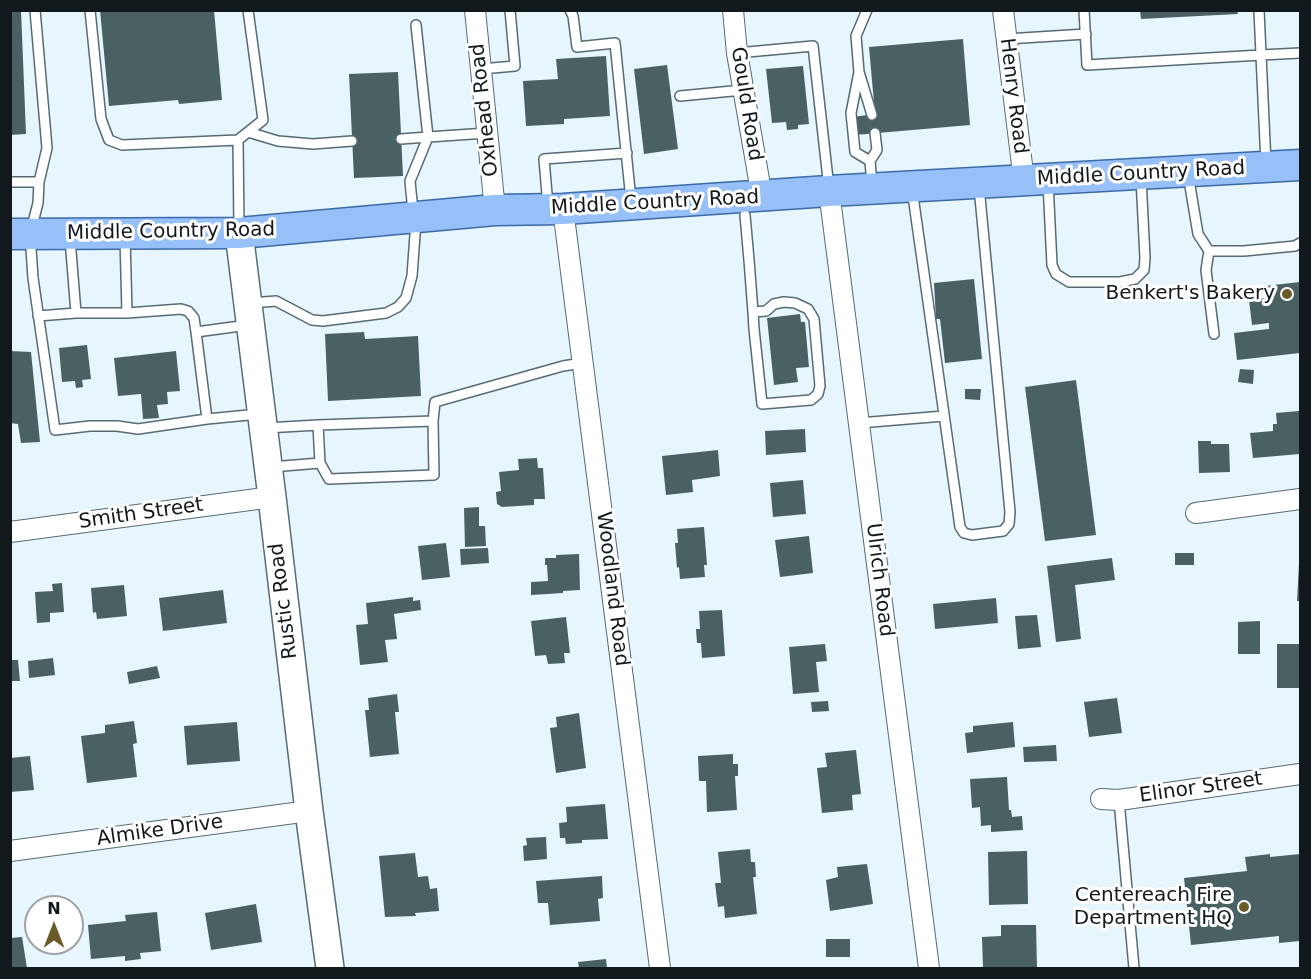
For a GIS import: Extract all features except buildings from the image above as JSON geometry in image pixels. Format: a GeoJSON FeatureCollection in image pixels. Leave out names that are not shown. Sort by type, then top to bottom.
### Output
{"type":"FeatureCollection","features":[{"type":"Feature","properties":{"kind":"main road","name":"Middle Country Road"},"geometry":{"type":"LineString","coordinates":[[20,234],[239,233],[495,210],[632,205],[754,206],[829,191],[871,175],[912,187],[1300,165]]}},
{"type":"Feature","properties":{"kind":"street","name":"Oxhead Road"},"geometry":{"type":"LineString","coordinates":[[475,10],[495,210]]}},
{"type":"Feature","properties":{"kind":"street","name":"Gould Road"},"geometry":{"type":"LineString","coordinates":[[732,10],[736,53],[743,90],[754,206]]}},
{"type":"Feature","properties":{"kind":"street","name":"Henry Road"},"geometry":{"type":"LineString","coordinates":[[1003,10],[1006,39],[1036,180]]}},
{"type":"Feature","properties":{"kind":"street","name":"Ulrich Road"},"geometry":{"type":"LineString","coordinates":[[829,191],[929,969]]}},
{"type":"Feature","properties":{"kind":"street","name":"Woodland Road"},"geometry":{"type":"LineString","coordinates":[[556,209],[583,363],[660,969]]}},
{"type":"Feature","properties":{"kind":"street","name":"Rustic Road"},"geometry":{"type":"LineString","coordinates":[[239,233],[330,969]]}},
{"type":"Feature","properties":{"kind":"street","name":"Smith Street"},"geometry":{"type":"LineString","coordinates":[[10,532],[273,497]]}},
{"type":"Feature","properties":{"kind":"street"},"geometry":{"type":"LineString","coordinates":[[1196,513],[1300,499]]}},
{"type":"Feature","properties":{"kind":"street","name":"Elinor Street"},"geometry":{"type":"LineString","coordinates":[[1110,799],[1300,774]]}},
{"type":"Feature","properties":{"kind":"street","name":"Almike Drive"},"geometry":{"type":"LineString","coordinates":[[10,851],[309,812]]}},
{"type":"Feature","properties":{"kind":"lane"},"geometry":{"type":"LineString","coordinates":[[35,10],[47,148],[39,182],[38,202],[20,234],[33,278],[55,430],[90,426],[138,429],[207,419],[318,425],[433,421]]}},
{"type":"Feature","properties":{"kind":"lane"},"geometry":{"type":"LineString","coordinates":[[90,10],[101,119],[109,140],[122,145],[238,140],[262,120],[248,10]]}},
{"type":"Feature","properties":{"kind":"lane"},"geometry":{"type":"LineString","coordinates":[[481,69],[515,66],[510,10]]}},
{"type":"Feature","properties":{"kind":"lane"},"geometry":{"type":"LineString","coordinates":[[570,10],[573,16],[577,47],[615,43],[632,205]]}},
{"type":"Feature","properties":{"kind":"lane"},"geometry":{"type":"LineString","coordinates":[[867,10],[856,36],[859,72],[872,115]]}},
{"type":"Feature","properties":{"kind":"lane"},"geometry":{"type":"LineString","coordinates":[[1084,10],[1087,65],[1300,53]]}},
{"type":"Feature","properties":{"kind":"lane"},"geometry":{"type":"LineString","coordinates":[[1259,10],[1266,167]]}},
{"type":"Feature","properties":{"kind":"lane"},"geometry":{"type":"LineString","coordinates":[[196,332],[249,314],[276,301],[312,320],[323,321],[386,313],[398,307],[406,298],[413,270],[415,217],[411,181],[428,137],[416,25]]}},
{"type":"Feature","properties":{"kind":"lane"},"geometry":{"type":"LineString","coordinates":[[1006,39],[1086,34]]}},
{"type":"Feature","properties":{"kind":"lane"},"geometry":{"type":"LineString","coordinates":[[736,53],[813,46],[829,191]]}},
{"type":"Feature","properties":{"kind":"lane"},"geometry":{"type":"LineString","coordinates":[[859,72],[850,113],[855,152],[871,175]]}},
{"type":"Feature","properties":{"kind":"lane"},"geometry":{"type":"LineString","coordinates":[[680,96],[743,90]]}},
{"type":"Feature","properties":{"kind":"lane"},"geometry":{"type":"LineString","coordinates":[[248,132],[278,141],[313,144],[352,141]]}},
{"type":"Feature","properties":{"kind":"lane"},"geometry":{"type":"LineString","coordinates":[[401,139],[487,133]]}},
{"type":"Feature","properties":{"kind":"lane"},"geometry":{"type":"LineString","coordinates":[[871,175],[877,150],[874,134]]}},
{"type":"Feature","properties":{"kind":"lane"},"geometry":{"type":"LineString","coordinates":[[238,140],[239,233]]}},
{"type":"Feature","properties":{"kind":"lane"},"geometry":{"type":"LineString","coordinates":[[556,209],[544,159],[627,153]]}},
{"type":"Feature","properties":{"kind":"lane"},"geometry":{"type":"LineString","coordinates":[[1188,171],[1198,234],[1209,251],[1206,270],[1214,334]]}},
{"type":"Feature","properties":{"kind":"lane"},"geometry":{"type":"LineString","coordinates":[[1036,180],[1052,265],[1056,274],[1069,282],[1120,282],[1135,279],[1144,270],[1141,174]]}},
{"type":"Feature","properties":{"kind":"lane"},"geometry":{"type":"LineString","coordinates":[[10,182],[39,182]]}},
{"type":"Feature","properties":{"kind":"lane"},"geometry":{"type":"LineString","coordinates":[[912,187],[960,527],[964,533],[972,535],[1004,531],[1009,524],[1010,512],[979,183]]}},
{"type":"Feature","properties":{"kind":"lane"},"geometry":{"type":"LineString","coordinates":[[753,312],[766,311],[774,304],[784,302],[795,303],[808,309],[814,320],[820,386],[818,394],[811,400],[762,404],[753,312],[754,206]]}},
{"type":"Feature","properties":{"kind":"lane"},"geometry":{"type":"LineString","coordinates":[[70,234],[76,313]]}},
{"type":"Feature","properties":{"kind":"lane"},"geometry":{"type":"LineString","coordinates":[[125,234],[127,313]]}},
{"type":"Feature","properties":{"kind":"lane"},"geometry":{"type":"LineString","coordinates":[[1209,251],[1244,251],[1295,246],[1300,243]]}},
{"type":"Feature","properties":{"kind":"lane"},"geometry":{"type":"LineString","coordinates":[[38,316],[181,309],[188,311],[194,318],[207,419]]}},
{"type":"Feature","properties":{"kind":"lane"},"geometry":{"type":"LineString","coordinates":[[318,425],[320,463],[329,479],[434,475],[435,402],[563,366],[583,363]]}},
{"type":"Feature","properties":{"kind":"lane"},"geometry":{"type":"LineString","coordinates":[[859,423],[944,416]]}},
{"type":"Feature","properties":{"kind":"lane"},"geometry":{"type":"LineString","coordinates":[[269,467],[320,463]]}},
{"type":"Feature","properties":{"kind":"lane"},"geometry":{"type":"LineString","coordinates":[[1110,799],[1134,969]]}},
{"type":"Feature","properties":{"kind":"place","name":"Benkert's Bakery"},"geometry":{"type":"Point","coordinates":[1287,294]}},
{"type":"Feature","properties":{"kind":"place","name":"Centereach Fire Department HQ"},"geometry":{"type":"Point","coordinates":[1244,907]}}]}
